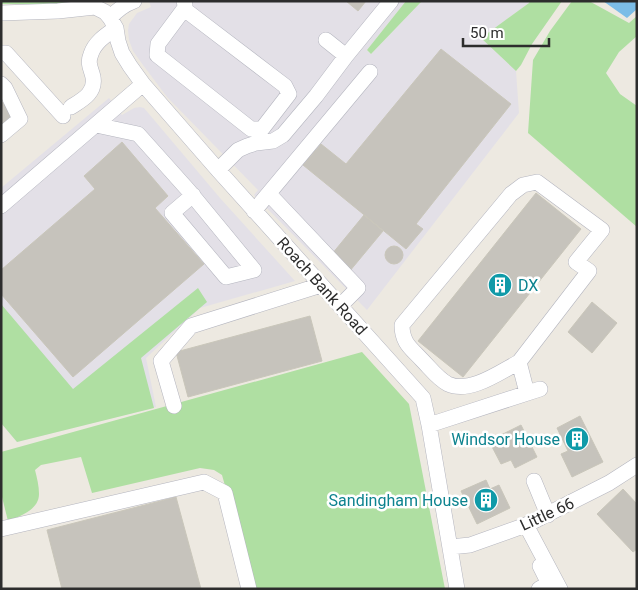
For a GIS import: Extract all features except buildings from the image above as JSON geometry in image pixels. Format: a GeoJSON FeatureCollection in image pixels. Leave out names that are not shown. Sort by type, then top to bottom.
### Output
{"type":"FeatureCollection","features":[{"type":"Feature","properties":{"kind":"street"},"geometry":{"type":"LineString","coordinates":[[1,54],[6,53],[67,112],[86,98],[91,91],[93,79],[89,66],[91,54],[113,23],[118,9],[134,1]]}},
{"type":"Feature","properties":{"kind":"street"},"geometry":{"type":"LineString","coordinates":[[218,170],[238,150],[256,143],[273,141],[283,134],[316,96],[391,1]]}},
{"type":"Feature","properties":{"kind":"street"},"geometry":{"type":"LineString","coordinates":[[184,5],[285,86],[289,94],[262,129],[251,129],[157,55],[158,44],[184,5]]}},
{"type":"Feature","properties":{"kind":"street"},"geometry":{"type":"LineString","coordinates":[[1,13],[58,12],[94,7],[105,12],[113,23]]}},
{"type":"Feature","properties":{"kind":"street","name":"Roach Bank Road"},"geometry":{"type":"LineString","coordinates":[[113,23],[122,53],[143,84],[254,211],[423,398],[458,589]]}},
{"type":"Feature","properties":{"kind":"street"},"geometry":{"type":"LineString","coordinates":[[326,40],[346,56]]}},
{"type":"Feature","properties":{"kind":"street"},"geometry":{"type":"LineString","coordinates":[[254,211],[370,72]]}},
{"type":"Feature","properties":{"kind":"street"},"geometry":{"type":"LineString","coordinates":[[1,84],[5,88],[20,119],[1,135]]}},
{"type":"Feature","properties":{"kind":"street"},"geometry":{"type":"LineString","coordinates":[[1,206],[143,84]]}},
{"type":"Feature","properties":{"kind":"street"},"geometry":{"type":"LineString","coordinates":[[96,125],[138,134],[193,195],[254,270],[226,277],[172,213],[193,195]]}},
{"type":"Feature","properties":{"kind":"street"},"geometry":{"type":"LineString","coordinates":[[537,182],[602,230],[576,262],[589,271],[519,362],[479,384],[461,387],[448,384],[440,379],[404,341],[402,325],[511,194],[524,185],[537,182]]}},
{"type":"Feature","properties":{"kind":"street"},"geometry":{"type":"LineString","coordinates":[[268,194],[358,288],[340,306]]}},
{"type":"Feature","properties":{"kind":"street"},"geometry":{"type":"LineString","coordinates":[[174,406],[161,361],[192,326],[322,285]]}},
{"type":"Feature","properties":{"kind":"street"},"geometry":{"type":"LineString","coordinates":[[429,425],[534,391],[519,362]]}},
{"type":"Feature","properties":{"kind":"street","name":"Little 66"},"geometry":{"type":"LineString","coordinates":[[450,547],[470,545],[526,525],[609,483],[637,465]]}},
{"type":"Feature","properties":{"kind":"street"},"geometry":{"type":"LineString","coordinates":[[534,481],[548,514]]}},
{"type":"Feature","properties":{"kind":"street"},"geometry":{"type":"LineString","coordinates":[[1,529],[204,482],[225,493],[249,589]]}},
{"type":"Feature","properties":{"kind":"street"},"geometry":{"type":"LineString","coordinates":[[526,525],[560,589]]}},
{"type":"Feature","properties":{"kind":"street"},"geometry":{"type":"LineString","coordinates":[[539,589],[546,585],[548,580],[540,566]]}},
{"type":"Feature","properties":{"kind":"shaded area"},"geometry":{"type":"Polygon","coordinates":[[[149,1],[406,1],[367,50],[371,54],[422,1],[530,1],[481,38],[516,71],[519,113],[367,310],[254,195],[258,190],[167,97],[133,51],[129,40],[129,24],[137,13],[151,7],[149,1]]]}},
{"type":"Feature","properties":{"kind":"shaded area"},"geometry":{"type":"Polygon","coordinates":[[[109,98],[122,115],[134,108],[144,108],[220,198],[295,281],[200,308],[146,358],[156,407],[17,442],[1,423],[1,188],[109,98]]]}},
{"type":"Feature","properties":{"kind":"green space"},"geometry":{"type":"Polygon","coordinates":[[[1,1],[75,1],[59,4],[1,4],[1,1]]]}},
{"type":"Feature","properties":{"kind":"green space"},"geometry":{"type":"Polygon","coordinates":[[[406,1],[422,1],[371,54],[367,50],[406,1]]]}},
{"type":"Feature","properties":{"kind":"green space"},"geometry":{"type":"Polygon","coordinates":[[[530,1],[562,1],[516,71],[481,38],[530,1]]]}},
{"type":"Feature","properties":{"kind":"green space"},"geometry":{"type":"Polygon","coordinates":[[[572,1],[589,1],[629,23],[637,16],[637,36],[619,52],[606,73],[620,94],[637,106],[637,227],[528,133],[533,60],[550,31],[572,1]]]}},
{"type":"Feature","properties":{"kind":"green space"},"geometry":{"type":"Polygon","coordinates":[[[198,288],[207,302],[141,358],[154,408],[17,442],[1,423],[1,304],[73,389],[198,288]]]}},
{"type":"Feature","properties":{"kind":"green space"},"geometry":{"type":"Polygon","coordinates":[[[362,352],[409,404],[445,589],[254,589],[222,475],[214,470],[200,468],[92,493],[81,457],[41,465],[35,470],[39,494],[36,504],[28,512],[8,521],[1,493],[1,452],[362,352]]]}},
{"type":"Feature","properties":{"kind":"water"},"geometry":{"type":"Polygon","coordinates":[[[603,1],[637,1],[637,9],[627,18],[603,1]]]}},
{"type":"Feature","properties":{"kind":"place","name":"DX"},"geometry":{"type":"Point","coordinates":[500,285]}},
{"type":"Feature","properties":{"kind":"place","name":"Windsor House"},"geometry":{"type":"Point","coordinates":[577,439]}},
{"type":"Feature","properties":{"kind":"place","name":"Sandingham House"},"geometry":{"type":"Point","coordinates":[486,500]}}]}
